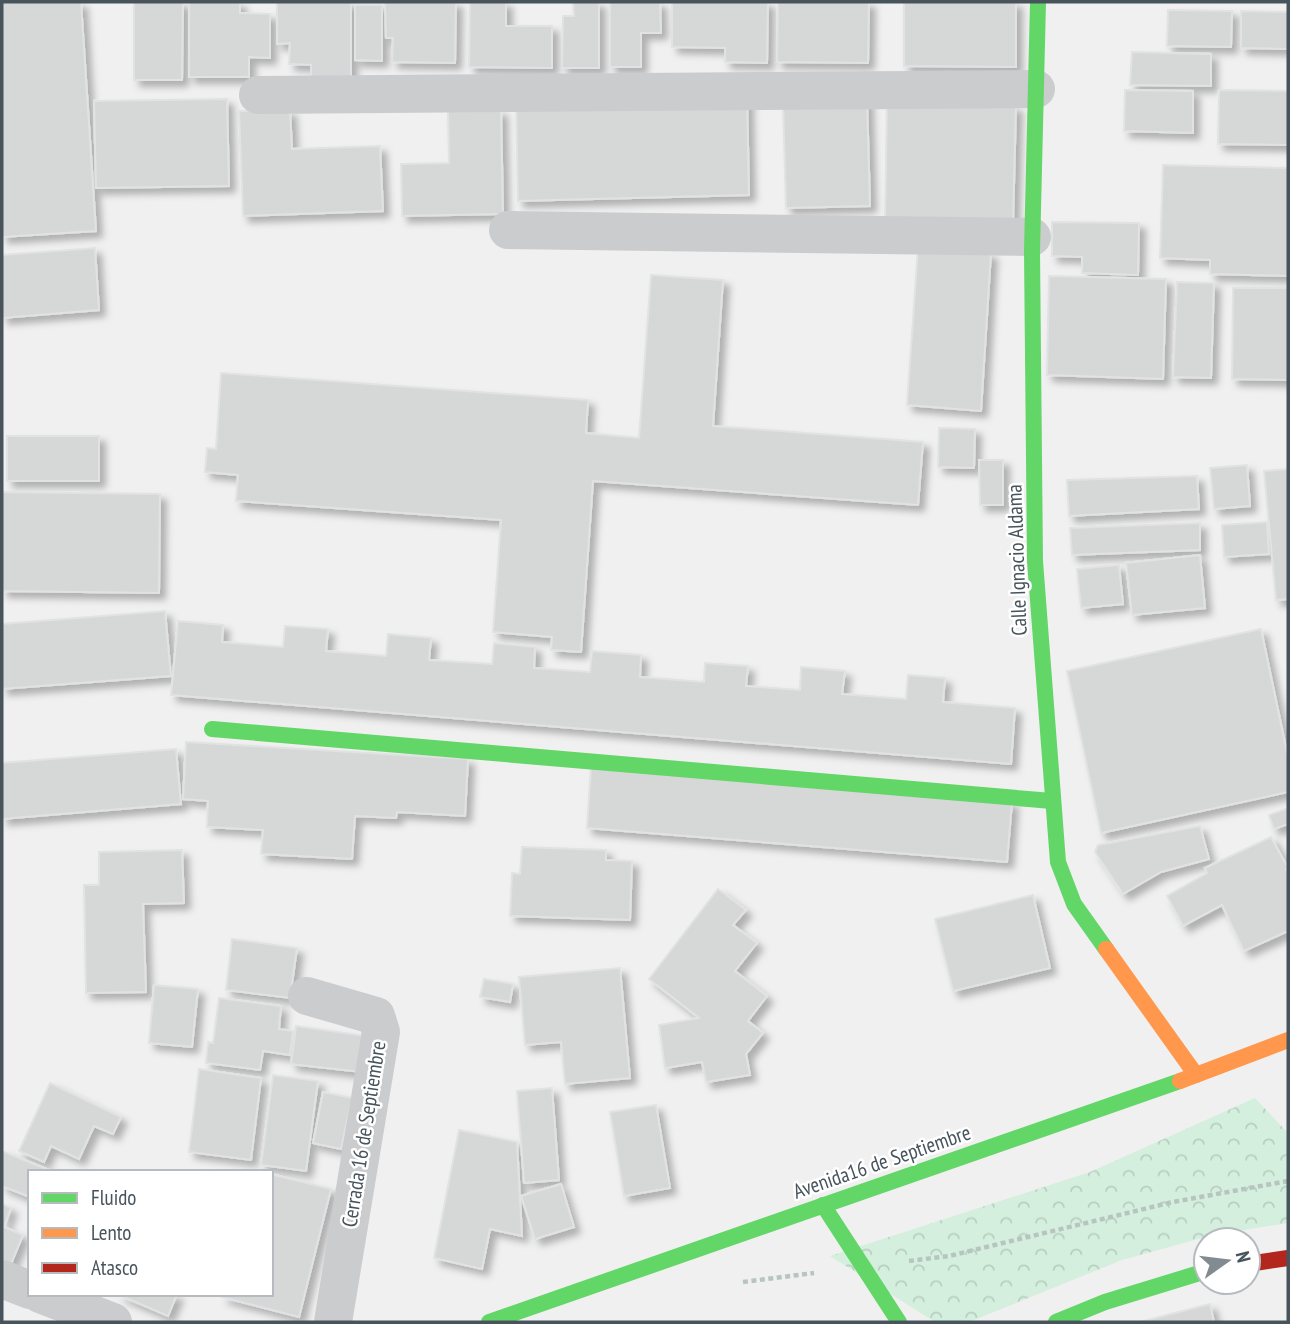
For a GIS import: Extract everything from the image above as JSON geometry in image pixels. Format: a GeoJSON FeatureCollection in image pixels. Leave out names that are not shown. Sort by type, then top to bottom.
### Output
{"type":"FeatureCollection","features":[{"type":"Feature","properties":{"kind":"street","name":"Calle Ignacio Aldama"},"geometry":{"type":"LineString","coordinates":[[1038,2],[1032,237],[1035,561],[1058,862],[1074,904],[1196,1075]]}},
{"type":"Feature","properties":{"kind":"street"},"geometry":{"type":"LineString","coordinates":[[258,95],[1036,89]]}},
{"type":"Feature","properties":{"kind":"street"},"geometry":{"type":"LineString","coordinates":[[508,230],[1032,237]]}},
{"type":"Feature","properties":{"kind":"street"},"geometry":{"type":"LineString","coordinates":[[212,729],[1052,801]]}},
{"type":"Feature","properties":{"kind":"street","name":"Cerrada 16 de Septiembre"},"geometry":{"type":"LineString","coordinates":[[307,996],[376,1016],[381,1032],[333,1322]]}},
{"type":"Feature","properties":{"kind":"street","name":"Avenida16 de Septiembre"},"geometry":{"type":"LineString","coordinates":[[489,1322],[1196,1075],[1288,1040]]}},
{"type":"Feature","properties":{"kind":"street"},"geometry":{"type":"LineString","coordinates":[[823,1205],[899,1322]]}},
{"type":"Feature","properties":{"kind":"street"},"geometry":{"type":"LineString","coordinates":[[1262,1262],[1288,1258]]}},
{"type":"Feature","properties":{"kind":"street"},"geometry":{"type":"LineString","coordinates":[[1056,1322],[1105,1302],[1192,1275]]}},
{"type":"Feature","properties":{"kind":"street"},"geometry":{"type":"LineString","coordinates":[[2,1279],[28,1289]]}},
{"type":"Feature","properties":{"kind":"street"},"geometry":{"type":"LineString","coordinates":[[45,1296],[113,1322]]}},
{"type":"Feature","properties":{"kind":"green space"},"geometry":{"type":"Polygon","coordinates":[[[1255,1098],[1288,1133],[1288,1223],[1262,1227],[1192,1226],[1192,1241],[1122,1260],[969,1322],[935,1322],[830,1256],[1090,1172],[1255,1098]]]}},
{"type":"Feature","properties":{"kind":"building"},"geometry":{"type":"Polygon","coordinates":[[[2,2],[81,2],[96,231],[2,237],[2,2]]]}},
{"type":"Feature","properties":{"kind":"building"},"geometry":{"type":"Polygon","coordinates":[[[134,2],[183,2],[182,80],[134,80],[134,2]]]}},
{"type":"Feature","properties":{"kind":"building"},"geometry":{"type":"Polygon","coordinates":[[[189,2],[240,2],[240,13],[270,14],[270,58],[249,57],[249,77],[189,77],[189,2]]]}},
{"type":"Feature","properties":{"kind":"building"},"geometry":{"type":"Polygon","coordinates":[[[277,2],[351,2],[351,78],[311,77],[311,65],[289,64],[290,43],[277,44],[277,2]]]}},
{"type":"Feature","properties":{"kind":"building"},"geometry":{"type":"Polygon","coordinates":[[[385,2],[456,2],[455,63],[392,62],[393,38],[386,38],[385,2]]]}},
{"type":"Feature","properties":{"kind":"building"},"geometry":{"type":"Polygon","coordinates":[[[470,2],[506,2],[506,26],[552,26],[552,68],[469,67],[470,2]]]}},
{"type":"Feature","properties":{"kind":"building"},"geometry":{"type":"Polygon","coordinates":[[[573,2],[599,2],[599,68],[562,68],[563,16],[574,16],[573,2]]]}},
{"type":"Feature","properties":{"kind":"building"},"geometry":{"type":"Polygon","coordinates":[[[610,2],[660,2],[661,33],[641,33],[641,67],[610,67],[610,2]]]}},
{"type":"Feature","properties":{"kind":"building"},"geometry":{"type":"Polygon","coordinates":[[[672,2],[768,2],[767,63],[725,62],[725,48],[672,47],[672,2]]]}},
{"type":"Feature","properties":{"kind":"building"},"geometry":{"type":"Polygon","coordinates":[[[778,2],[869,2],[868,63],[777,62],[778,2]]]}},
{"type":"Feature","properties":{"kind":"building"},"geometry":{"type":"Polygon","coordinates":[[[904,2],[1016,2],[1016,67],[904,66],[904,2]]]}},
{"type":"Feature","properties":{"kind":"building"},"geometry":{"type":"Polygon","coordinates":[[[355,5],[382,5],[382,61],[355,60],[355,5]]]}},
{"type":"Feature","properties":{"kind":"building"},"geometry":{"type":"Polygon","coordinates":[[[1168,10],[1232,11],[1231,47],[1167,46],[1168,10]]]}},
{"type":"Feature","properties":{"kind":"building"},"geometry":{"type":"Polygon","coordinates":[[[1241,11],[1288,12],[1288,49],[1241,48],[1241,11]]]}},
{"type":"Feature","properties":{"kind":"building"},"geometry":{"type":"Polygon","coordinates":[[[1132,52],[1211,54],[1211,86],[1130,85],[1132,52]]]}},
{"type":"Feature","properties":{"kind":"building"},"geometry":{"type":"Polygon","coordinates":[[[1125,90],[1193,91],[1193,133],[1124,131],[1125,90]]]}},
{"type":"Feature","properties":{"kind":"building"},"geometry":{"type":"Polygon","coordinates":[[[1219,90],[1288,91],[1288,145],[1218,144],[1219,90]]]}},
{"type":"Feature","properties":{"kind":"building"},"geometry":{"type":"Polygon","coordinates":[[[747,95],[749,195],[518,201],[516,100],[747,95]]]}},
{"type":"Feature","properties":{"kind":"building"},"geometry":{"type":"Polygon","coordinates":[[[227,99],[229,186],[96,188],[94,101],[227,99]]]}},
{"type":"Feature","properties":{"kind":"building"},"geometry":{"type":"Polygon","coordinates":[[[867,99],[870,206],[786,208],[783,101],[867,99]]]}},
{"type":"Feature","properties":{"kind":"building"},"geometry":{"type":"Polygon","coordinates":[[[887,103],[1016,106],[1013,224],[885,221],[887,103]]]}},
{"type":"Feature","properties":{"kind":"building"},"geometry":{"type":"Polygon","coordinates":[[[290,110],[292,149],[380,146],[383,211],[243,216],[239,111],[290,110]]]}},
{"type":"Feature","properties":{"kind":"building"},"geometry":{"type":"Polygon","coordinates":[[[501,110],[503,214],[402,216],[401,164],[449,163],[448,111],[501,110]]]}},
{"type":"Feature","properties":{"kind":"building"},"geometry":{"type":"Polygon","coordinates":[[[1163,165],[1288,168],[1288,276],[1210,274],[1210,260],[1160,258],[1163,165]]]}},
{"type":"Feature","properties":{"kind":"building"},"geometry":{"type":"Polygon","coordinates":[[[1052,222],[1139,223],[1138,275],[1082,273],[1082,257],[1052,256],[1052,222]]]}},
{"type":"Feature","properties":{"kind":"building"},"geometry":{"type":"Polygon","coordinates":[[[95,248],[99,310],[2,318],[2,255],[95,248]]]}},
{"type":"Feature","properties":{"kind":"building"},"geometry":{"type":"Polygon","coordinates":[[[918,248],[991,253],[981,411],[907,405],[918,248]]]}},
{"type":"Feature","properties":{"kind":"building"},"geometry":{"type":"Polygon","coordinates":[[[651,275],[723,280],[713,426],[923,442],[918,505],[593,481],[581,652],[551,650],[552,637],[493,632],[501,520],[236,501],[238,475],[205,472],[207,448],[216,449],[221,373],[588,400],[586,433],[639,438],[651,275]]]}},
{"type":"Feature","properties":{"kind":"building"},"geometry":{"type":"Polygon","coordinates":[[[1049,276],[1166,279],[1163,379],[1047,375],[1049,276]]]}},
{"type":"Feature","properties":{"kind":"building"},"geometry":{"type":"Polygon","coordinates":[[[1177,282],[1214,283],[1211,378],[1173,377],[1177,282]]]}},
{"type":"Feature","properties":{"kind":"building"},"geometry":{"type":"Polygon","coordinates":[[[1233,288],[1288,288],[1288,380],[1232,379],[1233,288]]]}},
{"type":"Feature","properties":{"kind":"building"},"geometry":{"type":"Polygon","coordinates":[[[939,428],[975,429],[974,468],[938,467],[939,428]]]}},
{"type":"Feature","properties":{"kind":"building"},"geometry":{"type":"Polygon","coordinates":[[[7,436],[99,436],[99,481],[7,481],[7,436]]]}},
{"type":"Feature","properties":{"kind":"building"},"geometry":{"type":"Polygon","coordinates":[[[979,460],[1003,460],[1003,505],[980,505],[979,460]]]}},
{"type":"Feature","properties":{"kind":"building"},"geometry":{"type":"Polygon","coordinates":[[[1247,465],[1250,506],[1214,509],[1210,468],[1247,465]]]}},
{"type":"Feature","properties":{"kind":"building"},"geometry":{"type":"Polygon","coordinates":[[[1288,469],[1288,599],[1276,600],[1264,471],[1288,469]]]}},
{"type":"Feature","properties":{"kind":"building"},"geometry":{"type":"Polygon","coordinates":[[[1197,476],[1199,509],[1069,516],[1067,480],[1197,476]]]}},
{"type":"Feature","properties":{"kind":"building"},"geometry":{"type":"Polygon","coordinates":[[[2,492],[160,494],[159,593],[2,591],[2,492]]]}},
{"type":"Feature","properties":{"kind":"building"},"geometry":{"type":"Polygon","coordinates":[[[1267,522],[1269,554],[1224,557],[1222,525],[1267,522]]]}},
{"type":"Feature","properties":{"kind":"building"},"geometry":{"type":"Polygon","coordinates":[[[1200,523],[1200,550],[1072,555],[1070,528],[1200,523]]]}},
{"type":"Feature","properties":{"kind":"building"},"geometry":{"type":"Polygon","coordinates":[[[1200,555],[1205,608],[1132,615],[1126,563],[1200,555]]]}},
{"type":"Feature","properties":{"kind":"building"},"geometry":{"type":"Polygon","coordinates":[[[1119,565],[1123,604],[1081,608],[1077,569],[1119,565]]]}},
{"type":"Feature","properties":{"kind":"building"},"geometry":{"type":"Polygon","coordinates":[[[165,611],[171,676],[2,689],[2,624],[165,611]]]}},
{"type":"Feature","properties":{"kind":"building"},"geometry":{"type":"Polygon","coordinates":[[[178,621],[223,625],[222,642],[283,647],[285,626],[328,629],[326,651],[386,656],[388,634],[431,638],[429,660],[492,664],[494,643],[535,647],[534,668],[590,672],[592,651],[641,655],[640,677],[704,682],[705,663],[748,666],[746,686],[800,690],[801,667],[845,671],[842,694],[906,699],[908,675],[945,678],[943,702],[1015,708],[1011,764],[171,695],[178,621]]]}},
{"type":"Feature","properties":{"kind":"building"},"geometry":{"type":"Polygon","coordinates":[[[1261,629],[1288,757],[1288,792],[1101,833],[1067,671],[1261,629]]]}},
{"type":"Feature","properties":{"kind":"building"},"geometry":{"type":"Polygon","coordinates":[[[186,742],[468,759],[465,816],[397,812],[396,818],[355,816],[352,859],[261,854],[263,830],[207,827],[208,801],[183,799],[186,742]]]}},
{"type":"Feature","properties":{"kind":"building"},"geometry":{"type":"Polygon","coordinates":[[[176,749],[181,804],[2,819],[2,763],[176,749]]]}},
{"type":"Feature","properties":{"kind":"building"},"geometry":{"type":"Polygon","coordinates":[[[591,768],[1012,802],[1007,862],[587,828],[591,768]]]}},
{"type":"Feature","properties":{"kind":"building"},"geometry":{"type":"Polygon","coordinates":[[[1288,808],[1288,824],[1274,829],[1269,815],[1288,808]]]}},
{"type":"Feature","properties":{"kind":"building"},"geometry":{"type":"Polygon","coordinates":[[[1200,826],[1209,859],[1161,872],[1123,894],[1095,852],[1098,845],[1200,826]]]}},
{"type":"Feature","properties":{"kind":"building"},"geometry":{"type":"Polygon","coordinates":[[[1271,837],[1288,868],[1288,931],[1244,951],[1222,905],[1183,926],[1167,896],[1207,873],[1205,868],[1271,837]]]}},
{"type":"Feature","properties":{"kind":"building"},"geometry":{"type":"Polygon","coordinates":[[[522,847],[606,850],[606,860],[632,861],[630,920],[510,916],[512,873],[520,874],[522,847]]]}},
{"type":"Feature","properties":{"kind":"building"},"geometry":{"type":"Polygon","coordinates":[[[182,850],[184,903],[143,904],[146,992],[86,993],[84,885],[99,885],[99,852],[182,850]]]}},
{"type":"Feature","properties":{"kind":"building"},"geometry":{"type":"Polygon","coordinates":[[[718,889],[746,910],[733,925],[757,943],[735,971],[767,996],[748,1021],[763,1033],[746,1054],[750,1075],[706,1082],[702,1062],[665,1068],[659,1025],[699,1018],[649,979],[718,889]]]}},
{"type":"Feature","properties":{"kind":"building"},"geometry":{"type":"Polygon","coordinates":[[[1033,895],[1050,968],[953,991],[935,919],[1033,895]]]}},
{"type":"Feature","properties":{"kind":"building"},"geometry":{"type":"Polygon","coordinates":[[[232,939],[297,948],[290,998],[226,990],[232,939]]]}},
{"type":"Feature","properties":{"kind":"building"},"geometry":{"type":"Polygon","coordinates":[[[620,968],[630,1078],[565,1084],[561,1042],[525,1045],[519,977],[620,968]]]}},
{"type":"Feature","properties":{"kind":"building"},"geometry":{"type":"Polygon","coordinates":[[[484,979],[513,984],[510,1002],[480,997],[484,979]]]}},
{"type":"Feature","properties":{"kind":"building"},"geometry":{"type":"Polygon","coordinates":[[[154,985],[198,989],[192,1047],[149,1043],[154,985]]]}},
{"type":"Feature","properties":{"kind":"building"},"geometry":{"type":"Polygon","coordinates":[[[219,998],[281,1006],[279,1029],[293,1031],[290,1055],[263,1051],[260,1070],[206,1063],[208,1042],[213,1043],[219,998]]]}},
{"type":"Feature","properties":{"kind":"building"},"geometry":{"type":"Polygon","coordinates":[[[296,1026],[366,1036],[361,1072],[291,1064],[296,1026]]]}},
{"type":"Feature","properties":{"kind":"building"},"geometry":{"type":"Polygon","coordinates":[[[199,1069],[261,1078],[251,1160],[189,1152],[199,1069]]]}},
{"type":"Feature","properties":{"kind":"building"},"geometry":{"type":"Polygon","coordinates":[[[273,1075],[318,1081],[306,1171],[261,1165],[273,1075]]]}},
{"type":"Feature","properties":{"kind":"building"},"geometry":{"type":"Polygon","coordinates":[[[50,1083],[121,1117],[113,1134],[94,1126],[79,1159],[51,1146],[44,1162],[19,1151],[50,1083]]]}},
{"type":"Feature","properties":{"kind":"building"},"geometry":{"type":"Polygon","coordinates":[[[552,1088],[559,1180],[524,1183],[517,1091],[552,1088]]]}},
{"type":"Feature","properties":{"kind":"building"},"geometry":{"type":"Polygon","coordinates":[[[323,1092],[352,1098],[341,1149],[313,1143],[323,1092]]]}},
{"type":"Feature","properties":{"kind":"building"},"geometry":{"type":"Polygon","coordinates":[[[656,1105],[670,1188],[624,1196],[610,1112],[656,1105]]]}},
{"type":"Feature","properties":{"kind":"building"},"geometry":{"type":"Polygon","coordinates":[[[459,1130],[517,1142],[522,1236],[490,1229],[482,1269],[434,1258],[459,1130]]]}},
{"type":"Feature","properties":{"kind":"building"},"geometry":{"type":"Polygon","coordinates":[[[2,1151],[49,1170],[28,1170],[28,1196],[2,1186],[2,1151]]]}},
{"type":"Feature","properties":{"kind":"building"},"geometry":{"type":"Polygon","coordinates":[[[273,1174],[331,1189],[299,1317],[222,1297],[273,1296],[273,1174]]]}},
{"type":"Feature","properties":{"kind":"building"},"geometry":{"type":"Polygon","coordinates":[[[561,1184],[574,1227],[535,1239],[521,1196],[561,1184]]]}},
{"type":"Feature","properties":{"kind":"building"},"geometry":{"type":"Polygon","coordinates":[[[2,1204],[11,1208],[4,1227],[23,1235],[11,1264],[2,1260],[2,1204]]]}},
{"type":"Feature","properties":{"kind":"building"},"geometry":{"type":"Polygon","coordinates":[[[122,1296],[176,1296],[168,1316],[122,1296]]]}},
{"type":"Feature","properties":{"kind":"building"},"geometry":{"type":"Polygon","coordinates":[[[1210,1304],[1214,1322],[1140,1322],[1210,1304]]]}},
{"type":"Feature","properties":{"kind":"traffic: fast"},"geometry":{"type":"LineString","coordinates":[[1038,2],[1032,251],[1035,561],[1058,862],[1074,904],[1106,949]]}},
{"type":"Feature","properties":{"kind":"traffic: fast"},"geometry":{"type":"LineString","coordinates":[[212,729],[1052,801]]}},
{"type":"Feature","properties":{"kind":"traffic: fast"},"geometry":{"type":"LineString","coordinates":[[489,1322],[1180,1081]]}},
{"type":"Feature","properties":{"kind":"traffic: fast"},"geometry":{"type":"LineString","coordinates":[[823,1205],[899,1322]]}},
{"type":"Feature","properties":{"kind":"traffic: fast"},"geometry":{"type":"LineString","coordinates":[[1056,1322],[1105,1302],[1192,1275]]}},
{"type":"Feature","properties":{"kind":"traffic: slow"},"geometry":{"type":"LineString","coordinates":[[1106,949],[1196,1075]]}},
{"type":"Feature","properties":{"kind":"traffic: slow"},"geometry":{"type":"LineString","coordinates":[[1180,1081],[1288,1040]]}},
{"type":"Feature","properties":{"kind":"traffic: jam"},"geometry":{"type":"LineString","coordinates":[[1262,1262],[1288,1258]]}}]}
